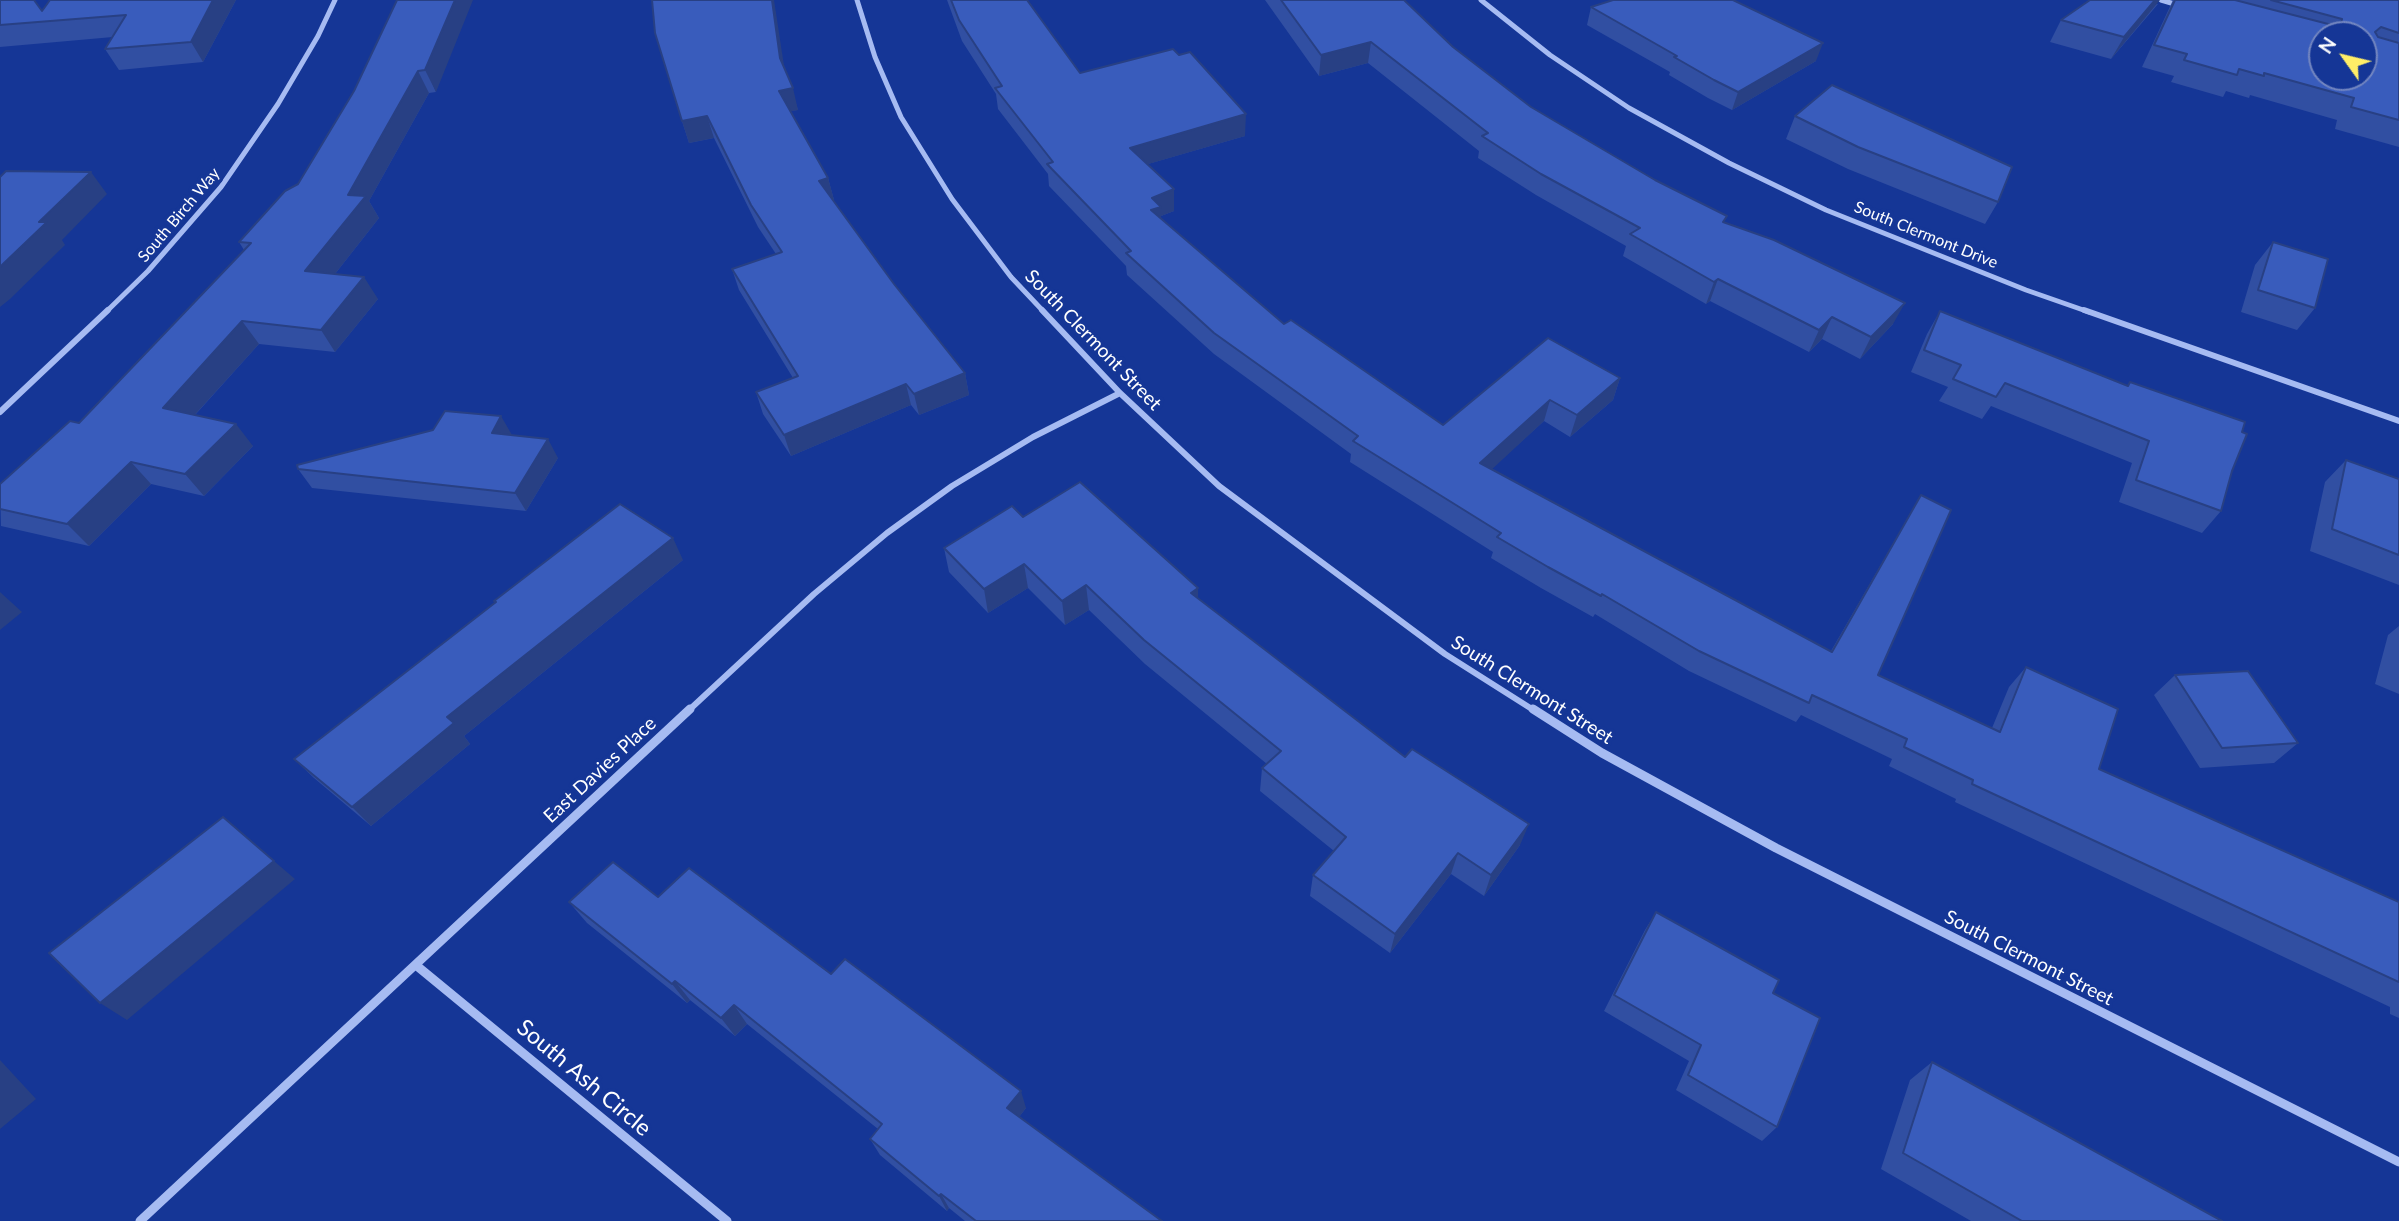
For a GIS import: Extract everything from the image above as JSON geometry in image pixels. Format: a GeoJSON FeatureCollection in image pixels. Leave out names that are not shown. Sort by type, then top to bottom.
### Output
{"type":"FeatureCollection","features":[{"type":"Feature","properties":{"kind":"street","name":"South Birch Way"},"geometry":{"type":"LineString","coordinates":[[0,412],[40,377],[148,271],[221,187],[278,104],[318,36],[335,0]]}},
{"type":"Feature","properties":{"kind":"street","name":"South Clermont Street"},"geometry":{"type":"LineString","coordinates":[[857,0],[875,57],[901,117],[952,199],[1011,277],[1120,393],[1219,486],[1322,565],[1445,654],[1602,753],[1776,848],[2399,1162]]}},
{"type":"Feature","properties":{"kind":"street","name":"South Clermont Drive"},"geometry":{"type":"LineString","coordinates":[[1481,0],[1550,55],[1629,108],[1729,163],[1826,210],[2025,289],[2399,421]]}},
{"type":"Feature","properties":{"kind":"street"},"geometry":{"type":"LineString","coordinates":[[2161,0],[2183,6]]}},
{"type":"Feature","properties":{"kind":"street","name":"East Davies Place"},"geometry":{"type":"LineString","coordinates":[[140,1221],[814,594],[887,533],[952,486],[1033,437],[1120,393]]}},
{"type":"Feature","properties":{"kind":"street","name":"South Ash Circle"},"geometry":{"type":"LineString","coordinates":[[417,965],[727,1221]]}},
{"type":"Feature","properties":{"kind":"building"},"geometry":{"type":"Polygon","coordinates":[[[0,0],[34,0],[42,11],[50,0],[213,0],[191,42],[105,49],[126,15],[0,25],[0,0]]]}},
{"type":"Feature","properties":{"kind":"building"},"geometry":{"type":"Polygon","coordinates":[[[397,0],[455,0],[425,70],[418,71],[348,195],[366,196],[305,271],[364,277],[321,330],[242,321],[163,408],[236,424],[185,474],[131,462],[67,524],[0,509],[0,484],[70,421],[79,423],[251,243],[239,242],[285,191],[298,184],[354,91],[397,0]]]}},
{"type":"Feature","properties":{"kind":"building"},"geometry":{"type":"Polygon","coordinates":[[[652,0],[772,0],[780,58],[793,88],[779,91],[828,178],[819,181],[894,284],[965,373],[914,394],[906,384],[784,435],[756,392],[798,376],[732,269],[782,252],[751,205],[707,116],[682,121],[655,33],[652,0]]]}},
{"type":"Feature","properties":{"kind":"building"},"geometry":{"type":"Polygon","coordinates":[[[951,0],[1027,0],[1080,73],[1173,49],[1179,55],[1190,52],[1246,114],[1130,148],[1174,189],[1152,198],[1161,207],[1151,210],[1284,324],[1291,320],[1443,425],[1548,338],[1620,378],[1577,415],[1550,400],[1480,463],[1832,652],[1921,495],[1951,510],[1878,675],[2000,732],[2026,667],[2118,709],[2099,769],[2399,902],[2399,982],[1972,784],[1973,780],[1904,747],[1907,739],[1812,695],[1809,703],[1699,651],[1497,537],[1501,533],[1353,441],[1358,436],[1214,333],[1126,253],[1131,251],[1047,164],[1053,162],[995,88],[1002,86],[959,20],[951,0]]]}},
{"type":"Feature","properties":{"kind":"building"},"geometry":{"type":"Polygon","coordinates":[[[1281,0],[1404,0],[1453,47],[1531,107],[1655,180],[1727,216],[1723,222],[1774,240],[1905,303],[1871,337],[1832,317],[1819,330],[1718,279],[1714,282],[1630,234],[1640,228],[1541,174],[1482,136],[1488,133],[1371,42],[1321,55],[1281,0]]]}},
{"type":"Feature","properties":{"kind":"building"},"geometry":{"type":"Polygon","coordinates":[[[1613,0],[1733,0],[1823,43],[1738,92],[1591,7],[1613,0]]]}},
{"type":"Feature","properties":{"kind":"building"},"geometry":{"type":"Polygon","coordinates":[[[2090,0],[2155,0],[2124,37],[2061,20],[2090,0]]]}},
{"type":"Feature","properties":{"kind":"building"},"geometry":{"type":"Polygon","coordinates":[[[2175,0],[2235,0],[2317,21],[2308,21],[2308,85],[2239,69],[2237,75],[2184,60],[2187,54],[2154,45],[2175,0]]]}},
{"type":"Feature","properties":{"kind":"building"},"geometry":{"type":"Polygon","coordinates":[[[2271,0],[2399,0],[2399,33],[2381,27],[2378,30],[2378,21],[2342,21],[2271,0]]]}},
{"type":"Feature","properties":{"kind":"building"},"geometry":{"type":"Polygon","coordinates":[[[2378,37],[2399,43],[2399,120],[2351,107],[2354,98],[2329,91],[2378,91],[2378,37]]]}},
{"type":"Feature","properties":{"kind":"building"},"geometry":{"type":"Polygon","coordinates":[[[1832,85],[2012,167],[1998,202],[1858,147],[1795,116],[1832,85]]]}},
{"type":"Feature","properties":{"kind":"building"},"geometry":{"type":"Polygon","coordinates":[[[6,171],[91,172],[39,222],[47,222],[0,267],[0,177],[6,171]]]}},
{"type":"Feature","properties":{"kind":"building"},"geometry":{"type":"Polygon","coordinates":[[[2273,242],[2328,259],[2315,308],[2258,290],[2273,242]]]}},
{"type":"Feature","properties":{"kind":"building"},"geometry":{"type":"Polygon","coordinates":[[[1940,311],[2128,386],[2130,382],[2245,422],[2242,432],[2247,434],[2232,471],[2221,511],[2136,480],[2149,441],[2005,383],[1996,397],[1953,379],[1961,365],[1924,350],[1940,311]]]}},
{"type":"Feature","properties":{"kind":"building"},"geometry":{"type":"Polygon","coordinates":[[[445,411],[501,416],[492,433],[548,439],[515,493],[298,469],[297,465],[433,430],[445,411]]]}},
{"type":"Feature","properties":{"kind":"building"},"geometry":{"type":"Polygon","coordinates":[[[2346,460],[2399,479],[2399,555],[2332,529],[2346,460]]]}},
{"type":"Feature","properties":{"kind":"building"},"geometry":{"type":"Polygon","coordinates":[[[1080,482],[1198,588],[1191,593],[1405,757],[1412,749],[1529,824],[1491,875],[1458,853],[1395,934],[1313,875],[1346,837],[1262,768],[1281,751],[1144,640],[1086,585],[1062,601],[1024,564],[984,589],[944,548],[1012,506],[1023,517],[1080,482]]]}},
{"type":"Feature","properties":{"kind":"building"},"geometry":{"type":"Polygon","coordinates":[[[620,504],[673,538],[447,717],[454,723],[352,807],[294,759],[496,602],[494,601],[620,504]]]}},
{"type":"Feature","properties":{"kind":"building"},"geometry":{"type":"Polygon","coordinates":[[[2248,671],[2298,743],[2222,748],[2175,675],[2248,671]]]}},
{"type":"Feature","properties":{"kind":"building"},"geometry":{"type":"Polygon","coordinates":[[[223,817],[274,861],[100,1003],[49,953],[223,817]]]}},
{"type":"Feature","properties":{"kind":"building"},"geometry":{"type":"Polygon","coordinates":[[[613,862],[658,897],[689,868],[831,974],[845,959],[1021,1091],[1007,1108],[1162,1221],[976,1221],[941,1194],[939,1196],[870,1139],[882,1124],[734,1005],[721,1018],[675,981],[672,984],[569,902],[613,862]]]}},
{"type":"Feature","properties":{"kind":"building"},"geometry":{"type":"Polygon","coordinates":[[[1656,912],[1779,980],[1773,993],[1820,1018],[1777,1127],[1688,1075],[1701,1045],[1614,995],[1656,912]]]}},
{"type":"Feature","properties":{"kind":"building"},"geometry":{"type":"Polygon","coordinates":[[[1932,1062],[2222,1221],[2022,1221],[1903,1153],[1932,1062]]]}}]}
